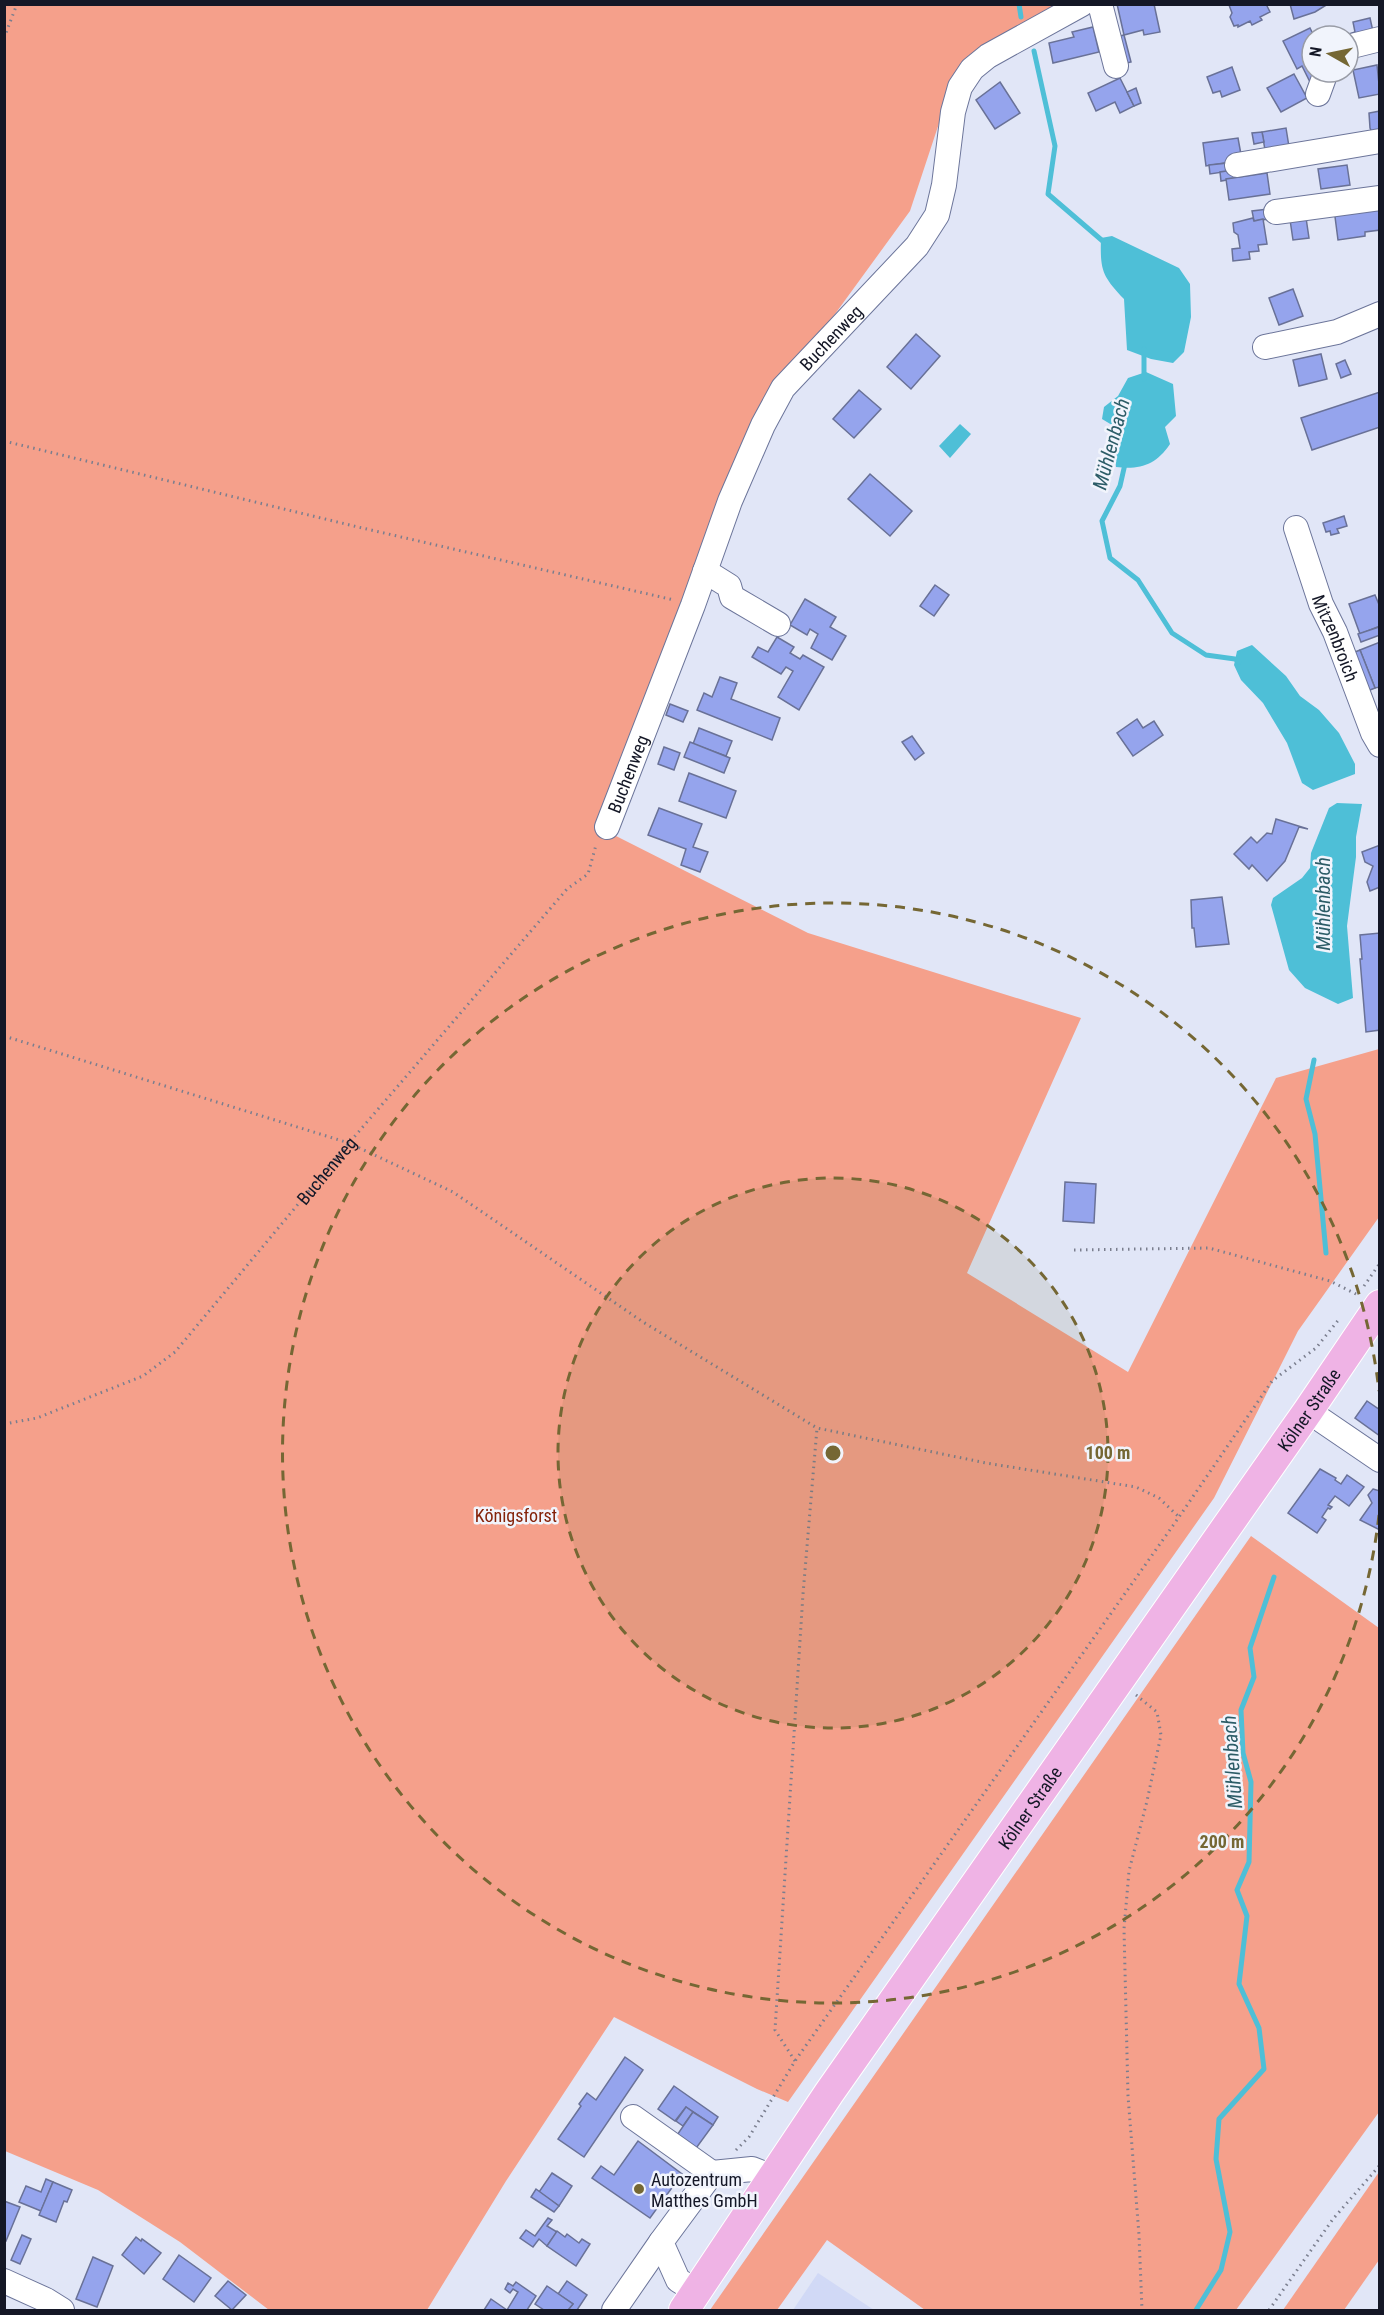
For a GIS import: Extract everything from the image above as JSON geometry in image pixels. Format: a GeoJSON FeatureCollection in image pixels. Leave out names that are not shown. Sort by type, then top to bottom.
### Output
{"type":"FeatureCollection","features":[{"type":"Feature","properties":{"kind":"main road","name":"Kölner Straße"},"geometry":{"type":"LineString","coordinates":[[691,2301],[829,2093],[1308,1411],[1369,1300]]}},
{"type":"Feature","properties":{"kind":"street","name":"Buchenweg"},"geometry":{"type":"LineString","coordinates":[[607,827],[693,605],[730,501],[763,425],[783,388],[918,246],[937,215],[944,185],[953,112],[960,87],[972,69],[988,56],[1082,4]]}},
{"type":"Feature","properties":{"kind":"street"},"geometry":{"type":"LineString","coordinates":[[1100,4],[1116,66]]}},
{"type":"Feature","properties":{"kind":"street"},"geometry":{"type":"LineString","coordinates":[[1360,44],[1380,39]]}},
{"type":"Feature","properties":{"kind":"street"},"geometry":{"type":"LineString","coordinates":[[1380,141],[1247,167],[1380,151]]}},
{"type":"Feature","properties":{"kind":"street"},"geometry":{"type":"LineString","coordinates":[[1276,212],[1380,198]]}},
{"type":"Feature","properties":{"kind":"street"},"geometry":{"type":"LineString","coordinates":[[1265,347],[1337,332],[1380,314]]}},
{"type":"Feature","properties":{"kind":"street","name":"Mitzenbroich"},"geometry":{"type":"LineString","coordinates":[[1296,528],[1321,604],[1335,632],[1373,733],[1380,745]]}},
{"type":"Feature","properties":{"kind":"street"},"geometry":{"type":"LineString","coordinates":[[705,571],[729,586],[732,597],[778,624]]}},
{"type":"Feature","properties":{"kind":"street"},"geometry":{"type":"LineString","coordinates":[[1308,1411],[1380,1460]]}},
{"type":"Feature","properties":{"kind":"street"},"geometry":{"type":"LineString","coordinates":[[633,2117],[712,2173],[752,2169],[773,2176]]}},
{"type":"Feature","properties":{"kind":"street"},"geometry":{"type":"LineString","coordinates":[[614,2310],[712,2173]]}},
{"type":"Feature","properties":{"kind":"street"},"geometry":{"type":"LineString","coordinates":[[661,2242],[678,2280],[691,2301]]}},
{"type":"Feature","properties":{"kind":"street"},"geometry":{"type":"LineString","coordinates":[[4,2281],[62,2310]]}},
{"type":"Feature","properties":{"kind":"path"},"geometry":{"type":"LineString","coordinates":[[4,38],[17,4]]}},
{"type":"Feature","properties":{"kind":"path"},"geometry":{"type":"LineString","coordinates":[[4,441],[357,527],[693,605]]}},
{"type":"Feature","properties":{"kind":"path","name":"Buchenweg"},"geometry":{"type":"LineString","coordinates":[[4,1424],[36,1418],[143,1376],[175,1352],[567,889],[588,874],[595,846],[607,827]]}},
{"type":"Feature","properties":{"kind":"path"},"geometry":{"type":"LineString","coordinates":[[4,1036],[350,1143],[453,1192],[643,1322],[817,1428],[986,1463],[1136,1487],[1159,1498],[1179,1517]]}},
{"type":"Feature","properties":{"kind":"path"},"geometry":{"type":"LineString","coordinates":[[1074,1250],[1209,1248],[1330,1281],[1369,1300],[1380,1263]]}},
{"type":"Feature","properties":{"kind":"path"},"geometry":{"type":"LineString","coordinates":[[712,2173],[749,2137],[795,2061],[1179,1517],[1272,1381],[1316,1348],[1344,1313]]}},
{"type":"Feature","properties":{"kind":"path"},"geometry":{"type":"LineString","coordinates":[[795,2061],[775,2030],[802,1594],[817,1428]]}},
{"type":"Feature","properties":{"kind":"path"},"geometry":{"type":"LineString","coordinates":[[1134,1693],[1157,1712],[1161,1735],[1129,1870],[1124,1929],[1128,2096],[1139,2235],[1142,2310]]}},
{"type":"Feature","properties":{"kind":"path"},"geometry":{"type":"LineString","coordinates":[[1269,2310],[1332,2219],[1380,2165]]}},
{"type":"Feature","properties":{"kind":"shaded area"},"geometry":{"type":"Polygon","coordinates":[[[818,2273],[874,2310],[793,2310],[818,2273]]]}},
{"type":"Feature","properties":{"kind":"green space","name":"Königsforst"},"geometry":{"type":"Polygon","coordinates":[[[4,5],[1066,5],[1041,23],[968,56],[953,81],[910,211],[779,391],[614,835],[808,933],[1081,1018],[967,1273],[1128,1372],[1276,1078],[1379,1049],[1379,1217],[1298,1331],[1214,1498],[788,2102],[757,2089],[614,2017],[506,2181],[427,2310],[269,2310],[180,2242],[98,2190],[5,2151],[4,5]]]}},
{"type":"Feature","properties":{"kind":"green space"},"geometry":{"type":"Polygon","coordinates":[[[1251,1536],[1379,1628],[1379,2112],[1236,2310],[925,2310],[827,2240],[777,2310],[710,2310],[1251,1536]]]}},
{"type":"Feature","properties":{"kind":"green space"},"geometry":{"type":"Polygon","coordinates":[[[1379,2172],[1379,2260],[1344,2310],[1283,2310],[1379,2172]]]}},
{"type":"Feature","properties":{"kind":"water"},"geometry":{"type":"Polygon","coordinates":[[[1112,236],[1179,268],[1190,284],[1191,317],[1184,352],[1173,363],[1151,359],[1127,350],[1124,299],[1107,278],[1101,258],[1101,238],[1112,236]]]}},
{"type":"Feature","properties":{"kind":"water"},"geometry":{"type":"Polygon","coordinates":[[[1146,372],[1173,384],[1176,416],[1165,427],[1170,444],[1159,457],[1140,467],[1116,467],[1112,425],[1102,419],[1104,407],[1118,396],[1128,378],[1146,372]]]}},
{"type":"Feature","properties":{"kind":"water"},"geometry":{"type":"Polygon","coordinates":[[[960,424],[971,434],[950,458],[939,446],[960,424]]]}},
{"type":"Feature","properties":{"kind":"water"},"geometry":{"type":"Polygon","coordinates":[[[1252,645],[1286,676],[1300,696],[1319,710],[1339,733],[1355,764],[1355,774],[1313,790],[1302,783],[1287,743],[1263,703],[1241,680],[1234,665],[1237,651],[1252,645]]]}},
{"type":"Feature","properties":{"kind":"water"},"geometry":{"type":"Polygon","coordinates":[[[1337,803],[1362,804],[1356,837],[1356,857],[1347,926],[1353,998],[1338,1004],[1305,988],[1289,970],[1271,905],[1273,898],[1302,878],[1310,868],[1311,853],[1329,808],[1337,803]]]}},
{"type":"Feature","properties":{"kind":"building"},"geometry":{"type":"Polygon","coordinates":[[[1117,4],[1154,4],[1160,32],[1144,35],[1143,30],[1124,35],[1117,4]]]}},
{"type":"Feature","properties":{"kind":"building"},"geometry":{"type":"Polygon","coordinates":[[[1230,4],[1266,4],[1270,12],[1260,17],[1262,20],[1252,25],[1250,21],[1238,27],[1238,25],[1234,26],[1230,17],[1232,13],[1230,4]]]}},
{"type":"Feature","properties":{"kind":"building"},"geometry":{"type":"Polygon","coordinates":[[[1290,4],[1328,4],[1315,12],[1294,19],[1290,4]]]}},
{"type":"Feature","properties":{"kind":"building"},"geometry":{"type":"Polygon","coordinates":[[[1370,18],[1374,36],[1360,40],[1360,24],[1353,24],[1353,22],[1370,18]]]}},
{"type":"Feature","properties":{"kind":"building"},"geometry":{"type":"Polygon","coordinates":[[[1093,27],[1099,52],[1053,63],[1049,43],[1074,37],[1072,32],[1093,27]]]}},
{"type":"Feature","properties":{"kind":"building"},"geometry":{"type":"Polygon","coordinates":[[[1300,33],[1300,67],[1297,69],[1283,41],[1300,33]]]}},
{"type":"Feature","properties":{"kind":"building"},"geometry":{"type":"Polygon","coordinates":[[[1124,35],[1131,62],[1122,64],[1116,37],[1124,35]]]}},
{"type":"Feature","properties":{"kind":"building"},"geometry":{"type":"Polygon","coordinates":[[[1377,65],[1380,94],[1359,98],[1356,84],[1360,84],[1360,69],[1377,65]]]}},
{"type":"Feature","properties":{"kind":"building"},"geometry":{"type":"Polygon","coordinates":[[[1232,67],[1240,90],[1222,97],[1220,91],[1213,93],[1207,77],[1232,67]]]}},
{"type":"Feature","properties":{"kind":"building"},"geometry":{"type":"Polygon","coordinates":[[[1294,74],[1307,98],[1281,112],[1267,88],[1294,74]]]}},
{"type":"Feature","properties":{"kind":"building"},"geometry":{"type":"Polygon","coordinates":[[[1120,78],[1134,106],[1120,113],[1115,102],[1096,111],[1088,93],[1120,78]]]}},
{"type":"Feature","properties":{"kind":"building"},"geometry":{"type":"Polygon","coordinates":[[[1000,82],[1020,113],[995,129],[976,100],[1000,82]]]}},
{"type":"Feature","properties":{"kind":"building"},"geometry":{"type":"Polygon","coordinates":[[[1136,88],[1141,103],[1134,106],[1127,92],[1136,88]]]}},
{"type":"Feature","properties":{"kind":"building"},"geometry":{"type":"Polygon","coordinates":[[[1380,111],[1380,135],[1374,137],[1370,128],[1369,113],[1380,111]]]}},
{"type":"Feature","properties":{"kind":"building"},"geometry":{"type":"Polygon","coordinates":[[[1286,128],[1290,153],[1266,156],[1262,132],[1286,128]]]}},
{"type":"Feature","properties":{"kind":"building"},"geometry":{"type":"Polygon","coordinates":[[[1262,132],[1264,142],[1254,144],[1252,133],[1262,132]]]}},
{"type":"Feature","properties":{"kind":"building"},"geometry":{"type":"Polygon","coordinates":[[[1238,138],[1242,160],[1206,166],[1203,143],[1238,138]]]}},
{"type":"Feature","properties":{"kind":"building"},"geometry":{"type":"Polygon","coordinates":[[[1228,163],[1230,171],[1210,174],[1209,165],[1228,163]]]}},
{"type":"Feature","properties":{"kind":"building"},"geometry":{"type":"Polygon","coordinates":[[[1347,165],[1350,185],[1321,189],[1318,169],[1347,165]]]}},
{"type":"Feature","properties":{"kind":"building"},"geometry":{"type":"Polygon","coordinates":[[[1253,167],[1254,175],[1221,181],[1220,172],[1253,167]]]}},
{"type":"Feature","properties":{"kind":"building"},"geometry":{"type":"Polygon","coordinates":[[[1267,173],[1270,194],[1229,200],[1226,179],[1267,173]]]}},
{"type":"Feature","properties":{"kind":"building"},"geometry":{"type":"Polygon","coordinates":[[[1380,202],[1380,230],[1365,232],[1365,236],[1338,240],[1334,209],[1380,202]]]}},
{"type":"Feature","properties":{"kind":"building"},"geometry":{"type":"Polygon","coordinates":[[[1268,209],[1269,219],[1254,221],[1252,211],[1268,209]]]}},
{"type":"Feature","properties":{"kind":"building"},"geometry":{"type":"Polygon","coordinates":[[[1305,211],[1309,238],[1293,240],[1289,213],[1305,211]]]}},
{"type":"Feature","properties":{"kind":"building"},"geometry":{"type":"Polygon","coordinates":[[[1253,218],[1254,221],[1263,219],[1267,244],[1258,245],[1259,251],[1249,252],[1250,259],[1233,261],[1232,249],[1240,248],[1233,223],[1253,218]]]}},
{"type":"Feature","properties":{"kind":"building"},"geometry":{"type":"Polygon","coordinates":[[[1293,289],[1303,316],[1279,325],[1269,298],[1293,289]]]}},
{"type":"Feature","properties":{"kind":"building"},"geometry":{"type":"Polygon","coordinates":[[[916,334],[940,356],[911,389],[887,367],[916,334]]]}},
{"type":"Feature","properties":{"kind":"building"},"geometry":{"type":"Polygon","coordinates":[[[1321,354],[1327,379],[1299,386],[1293,360],[1321,354]]]}},
{"type":"Feature","properties":{"kind":"building"},"geometry":{"type":"Polygon","coordinates":[[[1345,360],[1351,374],[1341,378],[1336,364],[1345,360]]]}},
{"type":"Feature","properties":{"kind":"building"},"geometry":{"type":"Polygon","coordinates":[[[859,390],[881,409],[854,438],[833,419],[859,390]]]}},
{"type":"Feature","properties":{"kind":"building"},"geometry":{"type":"Polygon","coordinates":[[[1380,392],[1380,427],[1312,450],[1301,418],[1380,392]]]}},
{"type":"Feature","properties":{"kind":"building"},"geometry":{"type":"Polygon","coordinates":[[[870,474],[912,511],[890,536],[848,499],[870,474]]]}},
{"type":"Feature","properties":{"kind":"building"},"geometry":{"type":"Polygon","coordinates":[[[1344,516],[1347,526],[1337,529],[1339,533],[1331,535],[1330,531],[1326,532],[1323,523],[1344,516]]]}},
{"type":"Feature","properties":{"kind":"building"},"geometry":{"type":"Polygon","coordinates":[[[935,585],[949,595],[934,616],[920,606],[935,585]]]}},
{"type":"Feature","properties":{"kind":"building"},"geometry":{"type":"Polygon","coordinates":[[[1375,595],[1380,607],[1380,626],[1360,634],[1349,604],[1375,595]]]}},
{"type":"Feature","properties":{"kind":"building"},"geometry":{"type":"Polygon","coordinates":[[[805,599],[836,617],[830,627],[846,636],[832,660],[811,648],[818,634],[810,629],[807,635],[790,625],[805,599]]]}},
{"type":"Feature","properties":{"kind":"building"},"geometry":{"type":"Polygon","coordinates":[[[1379,627],[1380,635],[1361,642],[1358,634],[1379,627]]]}},
{"type":"Feature","properties":{"kind":"building"},"geometry":{"type":"Polygon","coordinates":[[[777,637],[794,647],[790,653],[800,659],[803,655],[824,667],[799,710],[778,697],[793,671],[786,667],[781,674],[752,657],[758,647],[768,652],[777,637]]]}},
{"type":"Feature","properties":{"kind":"building"},"geometry":{"type":"Polygon","coordinates":[[[1380,642],[1380,687],[1375,688],[1360,650],[1380,642]]]}},
{"type":"Feature","properties":{"kind":"building"},"geometry":{"type":"Polygon","coordinates":[[[1360,650],[1375,688],[1365,692],[1350,654],[1360,650]]]}},
{"type":"Feature","properties":{"kind":"building"},"geometry":{"type":"Polygon","coordinates":[[[720,677],[737,683],[731,699],[780,718],[772,740],[697,710],[704,693],[712,697],[720,677]]]}},
{"type":"Feature","properties":{"kind":"building"},"geometry":{"type":"Polygon","coordinates":[[[670,704],[688,711],[683,722],[666,715],[670,704]]]}},
{"type":"Feature","properties":{"kind":"building"},"geometry":{"type":"Polygon","coordinates":[[[1137,719],[1143,728],[1154,721],[1163,735],[1133,756],[1117,733],[1137,719]]]}},
{"type":"Feature","properties":{"kind":"building"},"geometry":{"type":"Polygon","coordinates":[[[699,728],[732,741],[726,756],[693,744],[699,728]]]}},
{"type":"Feature","properties":{"kind":"building"},"geometry":{"type":"Polygon","coordinates":[[[912,736],[924,753],[915,760],[902,742],[912,736]]]}},
{"type":"Feature","properties":{"kind":"building"},"geometry":{"type":"Polygon","coordinates":[[[690,742],[730,758],[724,773],[684,757],[690,742]]]}},
{"type":"Feature","properties":{"kind":"building"},"geometry":{"type":"Polygon","coordinates":[[[664,747],[680,753],[674,770],[658,764],[664,747]]]}},
{"type":"Feature","properties":{"kind":"building"},"geometry":{"type":"Polygon","coordinates":[[[689,773],[736,791],[726,818],[679,801],[689,773]]]}},
{"type":"Feature","properties":{"kind":"building"},"geometry":{"type":"Polygon","coordinates":[[[659,808],[702,824],[693,847],[708,852],[700,872],[681,865],[686,849],[648,835],[659,808]]]}},
{"type":"Feature","properties":{"kind":"building"},"geometry":{"type":"Polygon","coordinates":[[[1276,819],[1308,829],[1299,827],[1285,861],[1267,881],[1252,865],[1249,869],[1234,854],[1251,837],[1257,843],[1267,833],[1272,834],[1276,819]]]}},
{"type":"Feature","properties":{"kind":"building"},"geometry":{"type":"Polygon","coordinates":[[[1380,845],[1380,887],[1370,891],[1367,882],[1373,866],[1365,862],[1362,852],[1380,845]]]}},
{"type":"Feature","properties":{"kind":"building"},"geometry":{"type":"Polygon","coordinates":[[[1222,897],[1229,944],[1196,947],[1194,928],[1192,928],[1191,900],[1222,897]]]}},
{"type":"Feature","properties":{"kind":"building"},"geometry":{"type":"Polygon","coordinates":[[[1380,933],[1380,1030],[1366,1032],[1360,935],[1380,933]]]}},
{"type":"Feature","properties":{"kind":"building"},"geometry":{"type":"Polygon","coordinates":[[[1065,1182],[1096,1184],[1094,1223],[1063,1221],[1065,1182]]]}},
{"type":"Feature","properties":{"kind":"building"},"geometry":{"type":"Polygon","coordinates":[[[1367,1401],[1380,1410],[1380,1436],[1355,1418],[1367,1401]]]}},
{"type":"Feature","properties":{"kind":"building"},"geometry":{"type":"Polygon","coordinates":[[[1320,1469],[1336,1478],[1335,1480],[1341,1484],[1347,1475],[1364,1487],[1349,1506],[1335,1496],[1328,1505],[1332,1507],[1328,1508],[1322,1517],[1326,1520],[1317,1533],[1288,1513],[1320,1469]]]}},
{"type":"Feature","properties":{"kind":"building"},"geometry":{"type":"Polygon","coordinates":[[[1373,1489],[1380,1491],[1380,1530],[1360,1520],[1372,1503],[1368,1495],[1373,1489]]]}},
{"type":"Feature","properties":{"kind":"building"},"geometry":{"type":"Polygon","coordinates":[[[625,2057],[643,2070],[584,2157],[558,2139],[581,2106],[579,2104],[587,2093],[596,2100],[625,2057]]]}},
{"type":"Feature","properties":{"kind":"building"},"geometry":{"type":"Polygon","coordinates":[[[674,2086],[718,2117],[713,2125],[686,2107],[675,2121],[658,2109],[674,2086]]]}},
{"type":"Feature","properties":{"kind":"building"},"geometry":{"type":"Polygon","coordinates":[[[686,2107],[693,2112],[683,2126],[676,2121],[686,2107]]]}},
{"type":"Feature","properties":{"kind":"building"},"geometry":{"type":"Polygon","coordinates":[[[693,2112],[713,2125],[694,2151],[675,2138],[693,2112]]]}},
{"type":"Feature","properties":{"kind":"building","name":"Autozentrum Matthes GmbH"},"geometry":{"type":"Polygon","coordinates":[[[638,2141],[682,2174],[650,2218],[592,2178],[601,2166],[614,2175],[638,2141]]]}},
{"type":"Feature","properties":{"kind":"building"},"geometry":{"type":"Polygon","coordinates":[[[552,2173],[572,2186],[559,2206],[539,2192],[552,2173]]]}},
{"type":"Feature","properties":{"kind":"building"},"geometry":{"type":"Polygon","coordinates":[[[46,2179],[53,2182],[41,2211],[19,2202],[26,2186],[41,2192],[46,2179]]]}},
{"type":"Feature","properties":{"kind":"building"},"geometry":{"type":"Polygon","coordinates":[[[53,2182],[72,2190],[67,2202],[64,2201],[56,2222],[39,2215],[53,2182]]]}},
{"type":"Feature","properties":{"kind":"building"},"geometry":{"type":"Polygon","coordinates":[[[536,2189],[559,2206],[554,2212],[531,2197],[536,2189]]]}},
{"type":"Feature","properties":{"kind":"building"},"geometry":{"type":"Polygon","coordinates":[[[4,2201],[20,2207],[6,2241],[4,2240],[4,2201]]]}},
{"type":"Feature","properties":{"kind":"building"},"geometry":{"type":"Polygon","coordinates":[[[548,2218],[552,2220],[547,2226],[557,2232],[547,2246],[539,2239],[533,2247],[520,2238],[526,2230],[535,2236],[548,2218]]]}},
{"type":"Feature","properties":{"kind":"building"},"geometry":{"type":"Polygon","coordinates":[[[557,2231],[565,2237],[567,2234],[579,2243],[582,2239],[590,2244],[576,2266],[547,2246],[557,2231]]]}},
{"type":"Feature","properties":{"kind":"building"},"geometry":{"type":"Polygon","coordinates":[[[22,2235],[31,2239],[20,2264],[11,2260],[22,2235]]]}},
{"type":"Feature","properties":{"kind":"building"},"geometry":{"type":"Polygon","coordinates":[[[136,2237],[161,2253],[144,2274],[122,2255],[136,2237]]]}},
{"type":"Feature","properties":{"kind":"building"},"geometry":{"type":"Polygon","coordinates":[[[179,2255],[211,2278],[194,2302],[163,2279],[179,2255]]]}},
{"type":"Feature","properties":{"kind":"building"},"geometry":{"type":"Polygon","coordinates":[[[93,2257],[113,2266],[97,2307],[76,2299],[93,2257]]]}},
{"type":"Feature","properties":{"kind":"building"},"geometry":{"type":"Polygon","coordinates":[[[228,2281],[246,2295],[232,2310],[215,2296],[228,2281]]]}},
{"type":"Feature","properties":{"kind":"building"},"geometry":{"type":"Polygon","coordinates":[[[567,2281],[587,2295],[577,2310],[568,2310],[573,2304],[558,2294],[567,2281]]]}},
{"type":"Feature","properties":{"kind":"building"},"geometry":{"type":"Polygon","coordinates":[[[516,2282],[536,2296],[527,2310],[507,2310],[518,2292],[513,2289],[510,2293],[505,2289],[508,2283],[513,2286],[516,2282]]]}},
{"type":"Feature","properties":{"kind":"building"},"geometry":{"type":"Polygon","coordinates":[[[547,2286],[573,2304],[568,2310],[544,2310],[535,2304],[547,2286]]]}},
{"type":"Feature","properties":{"kind":"building"},"geometry":{"type":"Polygon","coordinates":[[[491,2299],[507,2310],[484,2310],[491,2299]]]}},
{"type":"Feature","properties":{"kind":"waterway","name":"Mühlenbach"},"geometry":{"type":"LineString","coordinates":[[1019,4],[1021,17]]}},
{"type":"Feature","properties":{"kind":"waterway","name":"Mühlenbach"},"geometry":{"type":"LineString","coordinates":[[1034,51],[1055,146],[1048,194],[1105,243]]}},
{"type":"Feature","properties":{"kind":"waterway","name":"Mühlenbach"},"geometry":{"type":"LineString","coordinates":[[1144,349],[1144,379]]}},
{"type":"Feature","properties":{"kind":"waterway","name":"Mühlenbach"},"geometry":{"type":"LineString","coordinates":[[1125,464],[1120,486],[1102,521],[1110,558],[1138,580],[1172,633],[1206,655],[1235,659],[1239,662]]}},
{"type":"Feature","properties":{"kind":"waterway","name":"Mühlenbach"},"geometry":{"type":"LineString","coordinates":[[1314,1060],[1306,1099],[1315,1134],[1326,1253]]}},
{"type":"Feature","properties":{"kind":"waterway","name":"Mühlenbach"},"geometry":{"type":"LineString","coordinates":[[1196,2310],[1221,2270],[1230,2232],[1216,2159],[1219,2119],[1264,2069],[1259,2028],[1239,1984],[1247,1916],[1237,1890],[1249,1862],[1251,1782],[1243,1753],[1241,1710],[1254,1677],[1250,1648],[1274,1577]]}},
{"type":"Feature","properties":{"kind":"place","name":"Autozentrum Matthes GmbH"},"geometry":{"type":"Point","coordinates":[639,2189]}}]}
